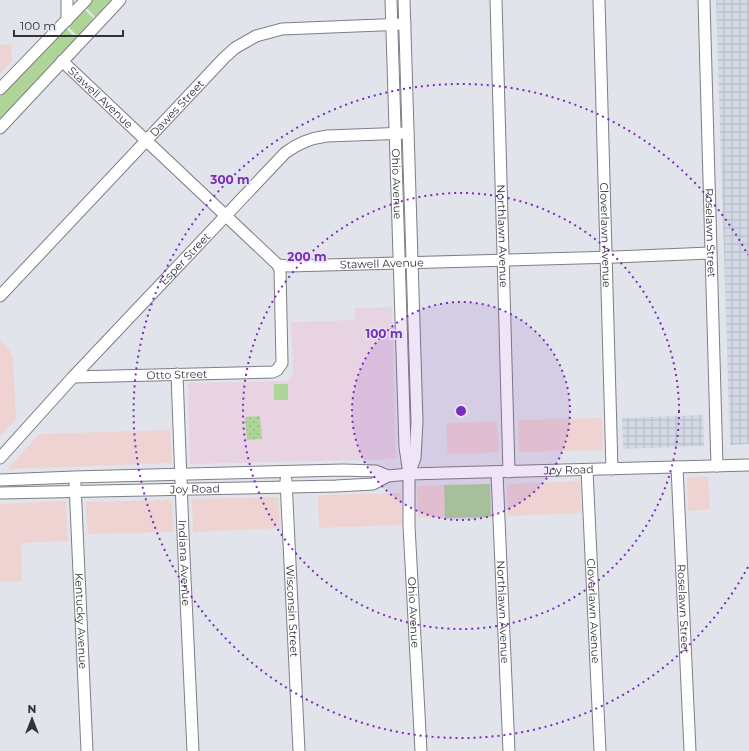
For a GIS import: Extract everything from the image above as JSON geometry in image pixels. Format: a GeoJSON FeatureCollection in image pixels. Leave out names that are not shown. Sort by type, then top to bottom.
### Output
{"type":"FeatureCollection","features":[{"type":"Feature","properties":{"kind":"street"},"geometry":{"type":"LineString","coordinates":[[66,0],[67,20]]}},
{"type":"Feature","properties":{"kind":"street"},"geometry":{"type":"LineString","coordinates":[[0,89],[86,0]]}},
{"type":"Feature","properties":{"kind":"street"},"geometry":{"type":"LineString","coordinates":[[0,128],[120,0]]}},
{"type":"Feature","properties":{"kind":"street","name":"Ohio Avenue"},"geometry":{"type":"LineString","coordinates":[[391,0],[405,447],[408,474],[409,528],[421,751]]}},
{"type":"Feature","properties":{"kind":"street","name":"Ohio Avenue"},"geometry":{"type":"LineString","coordinates":[[404,0],[416,368],[416,447],[414,458],[408,474]]}},
{"type":"Feature","properties":{"kind":"street","name":"Northlawn Avenue"},"geometry":{"type":"LineString","coordinates":[[496,0],[509,472]]}},
{"type":"Feature","properties":{"kind":"street","name":"Cloverlawn Avenue"},"geometry":{"type":"LineString","coordinates":[[599,0],[612,469]]}},
{"type":"Feature","properties":{"kind":"street","name":"Roselawn Street"},"geometry":{"type":"LineString","coordinates":[[704,0],[717,466]]}},
{"type":"Feature","properties":{"kind":"street","name":"Dawes Street"},"geometry":{"type":"LineString","coordinates":[[0,296],[146,140],[235,48],[256,36],[274,30],[405,24]]}},
{"type":"Feature","properties":{"kind":"street","name":"Stawell Avenue"},"geometry":{"type":"LineString","coordinates":[[62,61],[278,265],[399,263],[710,253]]}},
{"type":"Feature","properties":{"kind":"street","name":"Esper Street"},"geometry":{"type":"LineString","coordinates":[[0,458],[73,377],[279,158],[291,148],[317,137],[408,133]]}},
{"type":"Feature","properties":{"kind":"street","name":"Otto Street"},"geometry":{"type":"LineString","coordinates":[[73,377],[273,372],[277,370],[280,368],[282,363],[280,270],[278,265]]}},
{"type":"Feature","properties":{"kind":"street"},"geometry":{"type":"LineString","coordinates":[[402,368],[416,368]]}},
{"type":"Feature","properties":{"kind":"street","name":"Indiana Avenue"},"geometry":{"type":"LineString","coordinates":[[177,374],[180,474],[193,751]]}},
{"type":"Feature","properties":{"kind":"street","name":"Joy Road"},"geometry":{"type":"LineString","coordinates":[[3,493],[181,490],[373,484],[388,476],[408,474],[749,466]]}},
{"type":"Feature","properties":{"kind":"street","name":"Roselawn Street"},"geometry":{"type":"LineString","coordinates":[[677,467],[690,751]]}},
{"type":"Feature","properties":{"kind":"street","name":"Joy Road"},"geometry":{"type":"LineString","coordinates":[[3,480],[74,476],[358,470],[376,471],[388,476]]}},
{"type":"Feature","properties":{"kind":"street","name":"Cloverlawn Avenue"},"geometry":{"type":"LineString","coordinates":[[587,470],[600,751]]}},
{"type":"Feature","properties":{"kind":"street","name":"Wisconsin Street"},"geometry":{"type":"LineString","coordinates":[[286,471],[299,751]]}},
{"type":"Feature","properties":{"kind":"street","name":"Northlawn Avenue"},"geometry":{"type":"LineString","coordinates":[[497,472],[509,751]]}},
{"type":"Feature","properties":{"kind":"street","name":"Kentucky Avenue"},"geometry":{"type":"LineString","coordinates":[[74,476],[87,751]]}},
{"type":"Feature","properties":{"kind":"street"},"geometry":{"type":"LineString","coordinates":[[3,480],[3,493]]}},
{"type":"Feature","properties":{"kind":"shaded area"},"geometry":{"type":"Polygon","coordinates":[[[716,0],[749,0],[749,444],[730,445],[716,0]]]}},
{"type":"Feature","properties":{"kind":"shaded area"},"geometry":{"type":"Polygon","coordinates":[[[11,44],[12,61],[0,74],[0,45],[11,44]]]}},
{"type":"Feature","properties":{"kind":"shaded area"},"geometry":{"type":"Polygon","coordinates":[[[392,307],[396,459],[190,464],[188,383],[287,381],[293,375],[291,322],[355,320],[355,308],[392,307]]]}},
{"type":"Feature","properties":{"kind":"shaded area"},"geometry":{"type":"Polygon","coordinates":[[[0,340],[10,351],[13,358],[16,420],[0,436],[0,340]]]}},
{"type":"Feature","properties":{"kind":"shaded area"},"geometry":{"type":"Polygon","coordinates":[[[703,415],[704,446],[623,449],[622,418],[703,415]]]}},
{"type":"Feature","properties":{"kind":"shaded area"},"geometry":{"type":"Polygon","coordinates":[[[602,418],[603,450],[519,452],[518,420],[602,418]]]}},
{"type":"Feature","properties":{"kind":"shaded area"},"geometry":{"type":"Polygon","coordinates":[[[497,421],[499,452],[447,454],[446,423],[497,421]]]}},
{"type":"Feature","properties":{"kind":"shaded area"},"geometry":{"type":"Polygon","coordinates":[[[170,430],[172,463],[8,469],[39,434],[170,430]]]}},
{"type":"Feature","properties":{"kind":"shaded area"},"geometry":{"type":"Polygon","coordinates":[[[708,477],[710,509],[688,511],[687,478],[708,477]]]}},
{"type":"Feature","properties":{"kind":"shaded area"},"geometry":{"type":"Polygon","coordinates":[[[580,481],[581,513],[508,516],[507,484],[580,481]]]}},
{"type":"Feature","properties":{"kind":"shaded area"},"geometry":{"type":"Polygon","coordinates":[[[444,485],[445,517],[418,518],[417,486],[444,485]]]}},
{"type":"Feature","properties":{"kind":"shaded area"},"geometry":{"type":"Polygon","coordinates":[[[401,493],[402,525],[319,528],[318,495],[401,493]]]}},
{"type":"Feature","properties":{"kind":"shaded area"},"geometry":{"type":"Polygon","coordinates":[[[278,497],[280,528],[193,532],[192,499],[278,497]]]}},
{"type":"Feature","properties":{"kind":"shaded area"},"geometry":{"type":"Polygon","coordinates":[[[169,500],[172,502],[173,532],[88,534],[86,502],[169,500]]]}},
{"type":"Feature","properties":{"kind":"shaded area"},"geometry":{"type":"Polygon","coordinates":[[[66,501],[68,541],[21,543],[22,581],[0,582],[0,504],[66,501]]]}},
{"type":"Feature","properties":{"kind":"green space"},"geometry":{"type":"Polygon","coordinates":[[[92,0],[113,0],[96,18],[86,7],[92,0]]]}},
{"type":"Feature","properties":{"kind":"green space"},"geometry":{"type":"Polygon","coordinates":[[[84,9],[95,20],[79,37],[67,26],[84,9]]]}},
{"type":"Feature","properties":{"kind":"green space"},"geometry":{"type":"Polygon","coordinates":[[[66,28],[77,40],[0,121],[0,97],[66,28]]]}},
{"type":"Feature","properties":{"kind":"green space"},"geometry":{"type":"Polygon","coordinates":[[[274,384],[288,384],[288,400],[274,400],[274,384]]]}},
{"type":"Feature","properties":{"kind":"green space"},"geometry":{"type":"Polygon","coordinates":[[[260,416],[262,439],[247,440],[245,417],[260,416]]]}},
{"type":"Feature","properties":{"kind":"green space"},"geometry":{"type":"Polygon","coordinates":[[[490,484],[491,517],[445,518],[444,485],[490,484]]]}}]}
